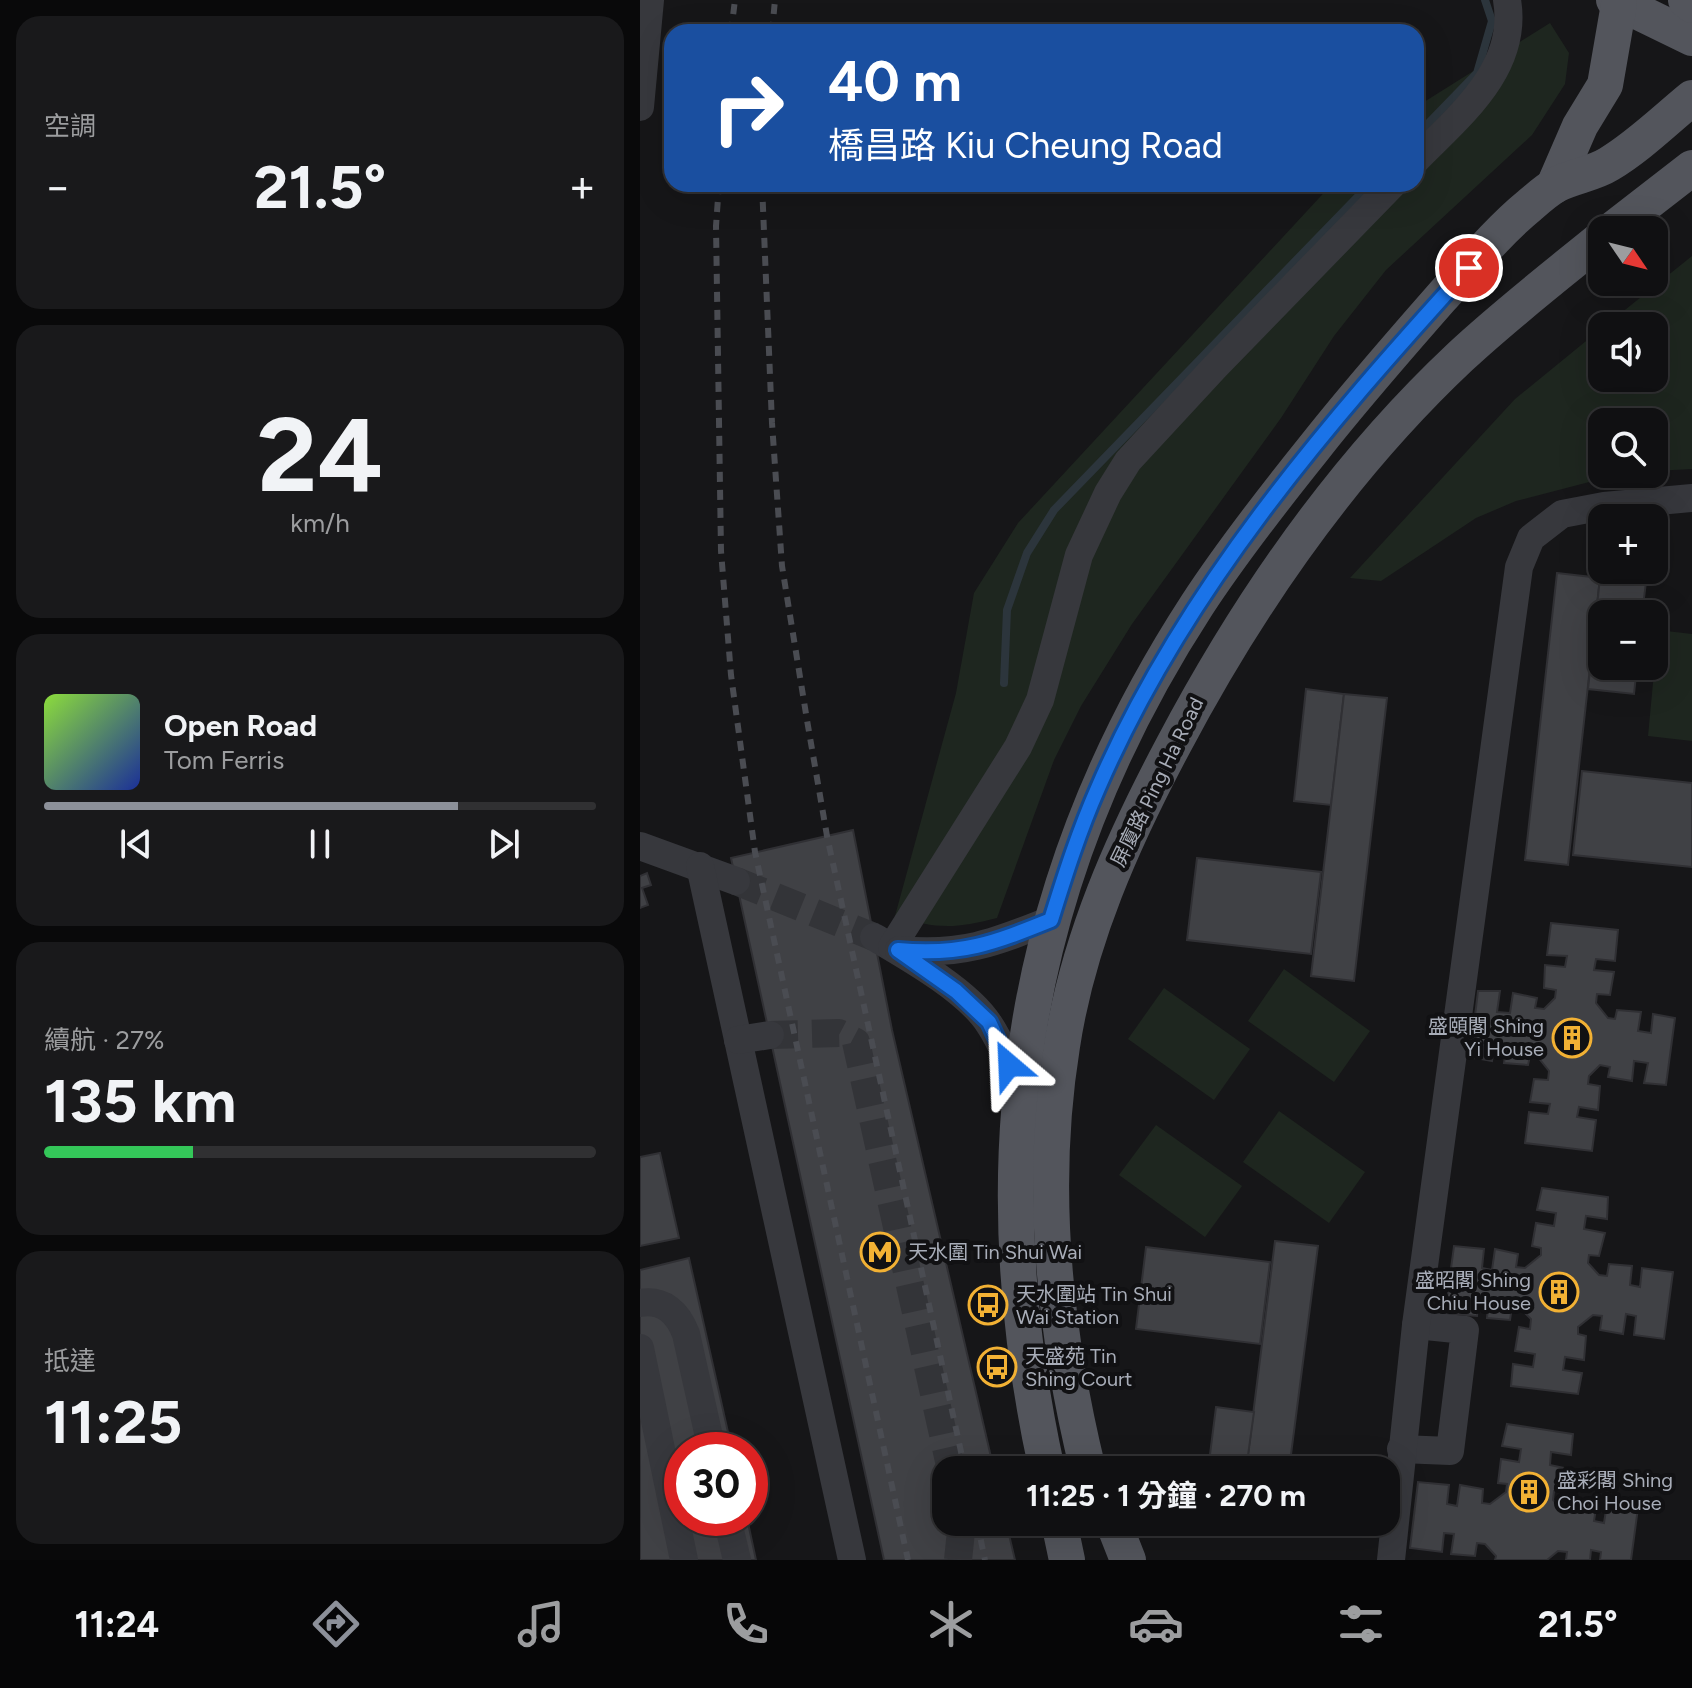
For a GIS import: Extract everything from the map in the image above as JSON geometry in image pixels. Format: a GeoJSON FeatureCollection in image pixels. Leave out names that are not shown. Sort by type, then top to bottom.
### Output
{"type":"FeatureCollection","features":[{"type":"Feature","properties":{"kind":"main road"},"geometry":{"type":"LineString","coordinates":[[1686,0],[1692,5]]}},
{"type":"Feature","properties":{"kind":"main road"},"geometry":{"type":"LineString","coordinates":[[1554,186],[1580,126],[1605,85],[1617,2],[1692,38]]}},
{"type":"Feature","properties":{"kind":"main road"},"geometry":{"type":"LineString","coordinates":[[1044,1456],[1017,1276],[1014,1187],[1020,1087],[1027,1025],[1051,920],[1082,828],[1121,739],[1196,607],[1243,538],[1362,387],[1499,234],[1554,186],[1608,165],[1692,98]]}},
{"type":"Feature","properties":{"kind":"main road"},"geometry":{"type":"LineString","coordinates":[[1630,216],[1692,168]]}},
{"type":"Feature","properties":{"kind":"main road"},"geometry":{"type":"LineString","coordinates":[[1633,216],[1692,188]]}},
{"type":"Feature","properties":{"kind":"main road","name":"屏廈路 Ping Ha Road"},"geometry":{"type":"LineString","coordinates":[[1086,1456],[1064,1359],[1055,1291],[1050,1212],[1053,1123],[1062,1042],[1073,990],[1090,933],[1124,844],[1213,672],[1315,521],[1411,406],[1459,358],[1588,250]]}},
{"type":"Feature","properties":{"kind":"main road"},"geometry":{"type":"LineString","coordinates":[[1062,1536],[1067,1560]]}},
{"type":"Feature","properties":{"kind":"main road"},"geometry":{"type":"LineString","coordinates":[[1103,1536],[1109,1560]]}},
{"type":"Feature","properties":{"kind":"main road"},"geometry":{"type":"LineString","coordinates":[[1119,1536],[1128,1560]]}},
{"type":"Feature","properties":{"kind":"street"},"geometry":{"type":"LineString","coordinates":[[640,107],[650,0]]}},
{"type":"Feature","properties":{"kind":"street"},"geometry":{"type":"LineString","coordinates":[[1424,152],[1483,91],[1494,73],[1505,40],[1507,0]]}},
{"type":"Feature","properties":{"kind":"street"},"geometry":{"type":"LineString","coordinates":[[888,945],[1018,747],[1040,700],[1079,555],[1108,493],[1128,461],[1385,192]]}},
{"type":"Feature","properties":{"kind":"street"},"geometry":{"type":"LineString","coordinates":[[1391,1560],[1416,1325],[1519,567],[1531,538],[1562,514],[1604,506],[1692,498]]}},
{"type":"Feature","properties":{"kind":"street"},"geometry":{"type":"LineString","coordinates":[[640,846],[736,881]]}},
{"type":"Feature","properties":{"kind":"street"},"geometry":{"type":"LineString","coordinates":[[700,866],[852,1560]]}},
{"type":"Feature","properties":{"kind":"street"},"geometry":{"type":"LineString","coordinates":[[888,945],[934,953],[964,950],[1051,920]]}},
{"type":"Feature","properties":{"kind":"street"},"geometry":{"type":"LineString","coordinates":[[888,945],[956,991],[989,1022],[1020,1087]]}},
{"type":"Feature","properties":{"kind":"street"},"geometry":{"type":"LineString","coordinates":[[738,1040],[770,1035]]}},
{"type":"Feature","properties":{"kind":"street"},"geometry":{"type":"LineString","coordinates":[[640,1303],[650,1301],[666,1306],[679,1317],[686,1334],[708,1432]]}},
{"type":"Feature","properties":{"kind":"street"},"geometry":{"type":"LineString","coordinates":[[1401,1449],[1450,1451],[1465,1330],[1416,1325]]}},
{"type":"Feature","properties":{"kind":"street"},"geometry":{"type":"LineString","coordinates":[[640,1348],[684,1560]]}},
{"type":"Feature","properties":{"kind":"street"},"geometry":{"type":"LineString","coordinates":[[731,1536],[737,1560]]}},
{"type":"Feature","properties":{"kind":"shaded area"},"geometry":{"type":"Polygon","coordinates":[[[1550,23],[1569,53],[1565,84],[1532,135],[1386,270],[1334,336],[1281,418],[1132,624],[1081,706],[1054,760],[997,918],[946,926],[895,916],[956,693],[974,593],[1018,523],[1325,192],[1424,192],[1424,102],[1550,23]]]}},
{"type":"Feature","properties":{"kind":"shaded area"},"geometry":{"type":"Polygon","coordinates":[[[1692,256],[1692,469],[1668,470],[1668,408],[1588,408],[1588,482],[1516,501],[1476,518],[1381,581],[1350,578],[1515,399],[1588,339],[1588,392],[1668,392],[1668,312],[1622,312],[1642,296],[1668,296],[1668,275],[1692,256]]]}},
{"type":"Feature","properties":{"kind":"shaded area"},"geometry":{"type":"Polygon","coordinates":[[[1668,631],[1692,634],[1692,741],[1648,736],[1653,680],[1668,680],[1668,631]]]}},
{"type":"Feature","properties":{"kind":"shaded area"},"geometry":{"type":"Polygon","coordinates":[[[1284,969],[1370,1031],[1334,1082],[1248,1021],[1284,969]]]}},
{"type":"Feature","properties":{"kind":"shaded area"},"geometry":{"type":"Polygon","coordinates":[[[1164,988],[1250,1049],[1214,1100],[1128,1039],[1164,988]]]}},
{"type":"Feature","properties":{"kind":"shaded area"},"geometry":{"type":"Polygon","coordinates":[[[1279,1111],[1365,1172],[1329,1223],[1243,1162],[1279,1111]]]}},
{"type":"Feature","properties":{"kind":"shaded area"},"geometry":{"type":"Polygon","coordinates":[[[1156,1125],[1242,1186],[1205,1237],[1119,1175],[1156,1125]]]}},
{"type":"Feature","properties":{"kind":"building"},"geometry":{"type":"Polygon","coordinates":[[[1557,573],[1588,577],[1588,584],[1599,584],[1598,600],[1588,600],[1589,680],[1568,865],[1525,860],[1557,573]]]}},
{"type":"Feature","properties":{"kind":"building"},"geometry":{"type":"Polygon","coordinates":[[[1599,584],[1646,584],[1644,600],[1598,600],[1599,584]]]}},
{"type":"Feature","properties":{"kind":"building"},"geometry":{"type":"Polygon","coordinates":[[[1589,680],[1636,680],[1634,694],[1588,689],[1589,680]]]}},
{"type":"Feature","properties":{"kind":"building"},"geometry":{"type":"Polygon","coordinates":[[[1306,689],[1344,694],[1331,805],[1294,801],[1306,689]]]}},
{"type":"Feature","properties":{"kind":"building"},"geometry":{"type":"Polygon","coordinates":[[[1344,694],[1387,698],[1354,981],[1311,976],[1344,694]]]}},
{"type":"Feature","properties":{"kind":"building"},"geometry":{"type":"Polygon","coordinates":[[[1582,771],[1692,783],[1692,867],[1573,855],[1582,771]]]}},
{"type":"Feature","properties":{"kind":"building","name":"天水圍 Tin Shui Wai"},"geometry":{"type":"Polygon","coordinates":[[[853,830],[892,1030],[991,1456],[932,1456],[932,1536],[1009,1536],[1015,1560],[884,1560],[731,858],[853,830]]]}},
{"type":"Feature","properties":{"kind":"building"},"geometry":{"type":"Polygon","coordinates":[[[1197,858],[1321,872],[1311,954],[1187,940],[1197,858]]]}},
{"type":"Feature","properties":{"kind":"building"},"geometry":{"type":"Polygon","coordinates":[[[647,873],[651,885],[642,888],[648,905],[640,908],[640,876],[647,873]]]}},
{"type":"Feature","properties":{"kind":"building","name":"盛頤閣 Shing Yi House"},"geometry":{"type":"Polygon","coordinates":[[[1551,923],[1618,930],[1615,961],[1596,959],[1594,970],[1614,972],[1610,995],[1597,994],[1596,1003],[1608,1018],[1615,1019],[1617,1010],[1641,1012],[1638,1031],[1651,1033],[1653,1014],[1675,1018],[1666,1085],[1644,1083],[1648,1063],[1634,1061],[1632,1081],[1608,1077],[1610,1067],[1600,1065],[1589,1076],[1588,1084],[1600,1086],[1598,1110],[1579,1107],[1577,1117],[1596,1120],[1592,1151],[1525,1143],[1529,1112],[1548,1114],[1550,1104],[1530,1102],[1534,1079],[1548,1080],[1549,1071],[1537,1056],[1530,1056],[1528,1065],[1504,1063],[1507,1044],[1494,1042],[1492,1061],[1470,1057],[1478,991],[1500,991],[1497,1012],[1510,1013],[1513,993],[1537,998],[1535,1008],[1544,1009],[1555,998],[1556,990],[1544,988],[1545,965],[1565,967],[1567,956],[1547,955],[1551,923]]]}},
{"type":"Feature","properties":{"kind":"building"},"geometry":{"type":"Polygon","coordinates":[[[660,1153],[679,1238],[640,1246],[640,1157],[660,1153]]]}},
{"type":"Feature","properties":{"kind":"building","name":"盛昭閣 Shing Chiu House"},"geometry":{"type":"Polygon","coordinates":[[[1542,1188],[1608,1197],[1607,1219],[1586,1216],[1584,1229],[1605,1233],[1599,1256],[1589,1255],[1588,1263],[1599,1275],[1607,1276],[1609,1264],[1632,1266],[1630,1285],[1640,1287],[1642,1268],[1673,1272],[1664,1339],[1634,1335],[1636,1316],[1626,1314],[1623,1334],[1600,1330],[1602,1316],[1593,1315],[1578,1327],[1578,1334],[1586,1336],[1584,1360],[1565,1357],[1563,1370],[1582,1373],[1578,1394],[1511,1386],[1513,1364],[1533,1367],[1535,1354],[1515,1351],[1519,1327],[1530,1329],[1531,1319],[1520,1308],[1512,1307],[1510,1320],[1487,1318],[1489,1298],[1479,1297],[1477,1316],[1445,1313],[1454,1246],[1484,1249],[1482,1268],[1492,1270],[1495,1249],[1518,1254],[1516,1267],[1525,1268],[1541,1255],[1541,1248],[1532,1246],[1536,1223],[1554,1226],[1556,1213],[1537,1210],[1542,1188]]]}},
{"type":"Feature","properties":{"kind":"building"},"geometry":{"type":"Polygon","coordinates":[[[1275,1241],[1318,1246],[1291,1456],[1248,1456],[1275,1241]]]}},
{"type":"Feature","properties":{"kind":"building"},"geometry":{"type":"Polygon","coordinates":[[[1146,1247],[1270,1262],[1260,1344],[1136,1329],[1146,1247]]]}},
{"type":"Feature","properties":{"kind":"building"},"geometry":{"type":"Polygon","coordinates":[[[689,1258],[728,1432],[664,1432],[664,1536],[751,1536],[756,1560],[640,1560],[640,1270],[689,1258]]]}},
{"type":"Feature","properties":{"kind":"building"},"geometry":{"type":"Polygon","coordinates":[[[1216,1407],[1254,1412],[1248,1456],[1210,1456],[1216,1407]]]}},
{"type":"Feature","properties":{"kind":"building","name":"盛彩閣 Shing Choi House"},"geometry":{"type":"Polygon","coordinates":[[[1507,1424],[1573,1434],[1571,1455],[1551,1452],[1550,1465],[1569,1469],[1565,1492],[1554,1491],[1553,1500],[1564,1511],[1571,1512],[1574,1500],[1597,1502],[1594,1521],[1604,1523],[1607,1504],[1638,1508],[1631,1560],[1600,1560],[1601,1552],[1591,1550],[1590,1560],[1566,1560],[1567,1552],[1558,1551],[1547,1560],[1495,1560],[1496,1556],[1485,1544],[1477,1543],[1475,1556],[1451,1554],[1454,1534],[1444,1533],[1442,1552],[1410,1548],[1418,1482],[1449,1485],[1447,1504],[1457,1506],[1460,1485],[1483,1489],[1482,1503],[1490,1504],[1506,1492],[1507,1484],[1498,1483],[1501,1459],[1519,1462],[1521,1449],[1502,1446],[1507,1424]]]}},
{"type":"Feature","properties":{"kind":"waterway"},"geometry":{"type":"LineString","coordinates":[[1424,128],[1477,73],[1492,21],[1485,0]]}},
{"type":"Feature","properties":{"kind":"waterway"},"geometry":{"type":"LineString","coordinates":[[1004,683],[1007,610],[1027,553],[1054,510],[1362,192]]}},
{"type":"Feature","properties":{"kind":"tunnel"},"geometry":{"type":"LineString","coordinates":[[736,881],[874,937]]}},
{"type":"Feature","properties":{"kind":"tunnel"},"geometry":{"type":"LineString","coordinates":[[770,1035],[839,1033],[856,1042],[948,1456]]}},
{"type":"Feature","properties":{"kind":"tunnel"},"geometry":{"type":"LineString","coordinates":[[958,1560],[961,1536]]}},
{"type":"Feature","properties":{"kind":"railway"},"geometry":{"type":"LineString","coordinates":[[732,24],[735,0]]}},
{"type":"Feature","properties":{"kind":"railway"},"geometry":{"type":"LineString","coordinates":[[773,24],[775,0]]}},
{"type":"Feature","properties":{"kind":"railway"},"geometry":{"type":"LineString","coordinates":[[718,192],[716,226],[721,551],[731,675],[755,852],[908,1560]]}},
{"type":"Feature","properties":{"kind":"railway"},"geometry":{"type":"LineString","coordinates":[[762,192],[772,423],[782,566],[827,836],[962,1456]]}},
{"type":"Feature","properties":{"kind":"railway"},"geometry":{"type":"LineString","coordinates":[[980,1536],[985,1560]]}},
{"type":"Feature","properties":{"kind":"place","name":"盛頤閣 Shing Yi House"},"geometry":{"type":"Point","coordinates":[1572,1038]}},
{"type":"Feature","properties":{"kind":"place","name":"天水圍 Tin Shui Wai"},"geometry":{"type":"Point","coordinates":[880,1252]}},
{"type":"Feature","properties":{"kind":"place","name":"盛昭閣 Shing Chiu House"},"geometry":{"type":"Point","coordinates":[1559,1292]}},
{"type":"Feature","properties":{"kind":"place","name":"天水圍站 Tin Shui Wai Station"},"geometry":{"type":"Point","coordinates":[988,1305]}},
{"type":"Feature","properties":{"kind":"place","name":"天盛苑 Tin Shing Court"},"geometry":{"type":"Point","coordinates":[997,1367]}},
{"type":"Feature","properties":{"kind":"place","name":"盛彩閣 Shing Choi House"},"geometry":{"type":"Point","coordinates":[1529,1492]}},
{"type":"Feature","properties":{"kind":"route"},"geometry":{"type":"LineString","coordinates":[[1009,1065],[989,1022],[956,991],[898,950],[934,953],[964,950],[1051,920],[1098,788],[1143,698],[1196,607],[1243,538],[1362,387],[1469,268]]}}]}
